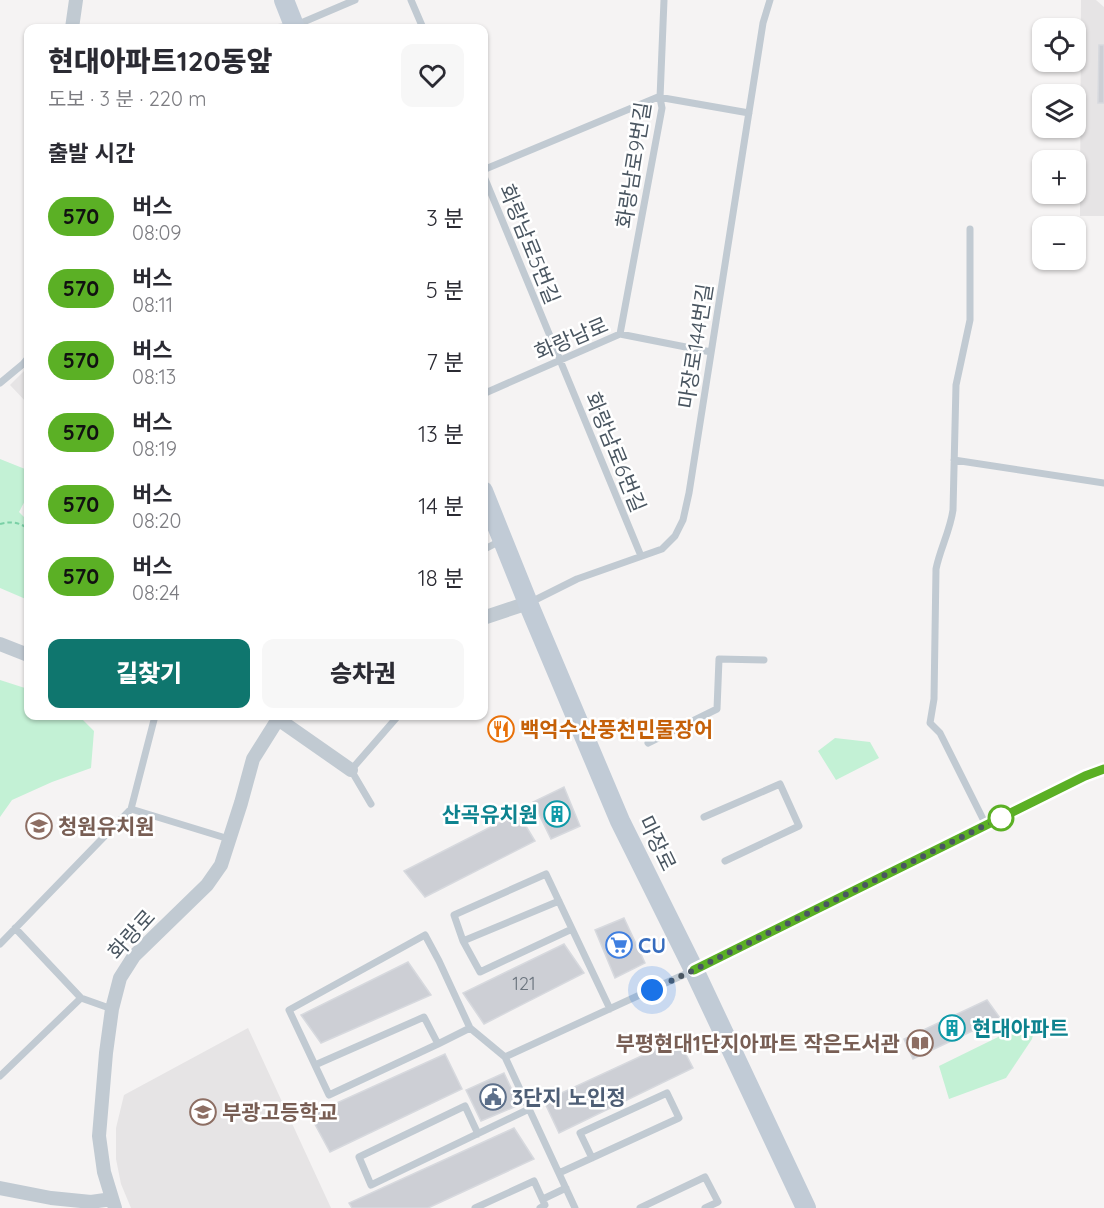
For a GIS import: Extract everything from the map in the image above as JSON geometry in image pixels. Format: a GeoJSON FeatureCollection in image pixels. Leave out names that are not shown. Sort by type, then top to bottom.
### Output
{"type":"FeatureCollection","features":[{"type":"Feature","properties":{"kind":"main road"},"geometry":{"type":"LineString","coordinates":[[284,0],[294,24]]}},
{"type":"Feature","properties":{"kind":"main road","name":"마장로"},"geometry":{"type":"LineString","coordinates":[[488,504],[620,820],[694,970],[806,1208]]}},
{"type":"Feature","properties":{"kind":"street"},"geometry":{"type":"LineString","coordinates":[[73,24],[76,0]]}},
{"type":"Feature","properties":{"kind":"street"},"geometry":{"type":"LineString","coordinates":[[488,616],[528,603]]}},
{"type":"Feature","properties":{"kind":"street"},"geometry":{"type":"LineString","coordinates":[[0,644],[24,653]]}},
{"type":"Feature","properties":{"kind":"street","name":"화랑로"},"geometry":{"type":"LineString","coordinates":[[113,1204],[104,1172],[99,1136],[106,1053],[112,1009],[120,978],[134,957],[207,885],[221,865],[253,759],[273,720]]}},
{"type":"Feature","properties":{"kind":"street"},"geometry":{"type":"LineString","coordinates":[[281,720],[351,770]]}},
{"type":"Feature","properties":{"kind":"street"},"geometry":{"type":"LineString","coordinates":[[0,1188],[40,1202],[51,1198],[113,1204]]}},
{"type":"Feature","properties":{"kind":"lane"},"geometry":{"type":"LineString","coordinates":[[302,24],[355,0]]}},
{"type":"Feature","properties":{"kind":"lane"},"geometry":{"type":"LineString","coordinates":[[411,0],[421,24]]}},
{"type":"Feature","properties":{"kind":"lane","name":"화랑남로9번길"},"geometry":{"type":"LineString","coordinates":[[620,334],[662,108],[660,98],[664,0]]}},
{"type":"Feature","properties":{"kind":"lane","name":"마장로144번길"},"geometry":{"type":"LineString","coordinates":[[528,603],[577,579],[662,549],[675,536],[683,520],[763,23],[770,0]]}},
{"type":"Feature","properties":{"kind":"lane"},"geometry":{"type":"LineString","coordinates":[[488,170],[658,98],[749,113]]}},
{"type":"Feature","properties":{"kind":"lane","name":"화랑남로5번길"},"geometry":{"type":"LineString","coordinates":[[488,184],[560,360]]}},
{"type":"Feature","properties":{"kind":"lane"},"geometry":{"type":"LineString","coordinates":[[970,229],[970,320],[956,385],[953,510],[951,522],[938,555],[936,569],[934,699],[930,723],[940,733],[986,825]]}},
{"type":"Feature","properties":{"kind":"lane","name":"화랑남로"},"geometry":{"type":"LineString","coordinates":[[488,392],[620,334],[711,352]]}},
{"type":"Feature","properties":{"kind":"lane","name":"화랑남로6번길"},"geometry":{"type":"LineString","coordinates":[[560,360],[641,556]]}},
{"type":"Feature","properties":{"kind":"lane"},"geometry":{"type":"LineString","coordinates":[[0,383],[24,363]]}},
{"type":"Feature","properties":{"kind":"lane"},"geometry":{"type":"LineString","coordinates":[[954,460],[1104,483]]}},
{"type":"Feature","properties":{"kind":"lane"},"geometry":{"type":"LineString","coordinates":[[488,547],[502,540]]}},
{"type":"Feature","properties":{"kind":"lane"},"geometry":{"type":"LineString","coordinates":[[648,743],[717,710],[719,659],[764,660]]}},
{"type":"Feature","properties":{"kind":"lane"},"geometry":{"type":"LineString","coordinates":[[0,944],[131,809],[154,720]]}},
{"type":"Feature","properties":{"kind":"lane"},"geometry":{"type":"LineString","coordinates":[[371,804],[351,770],[395,720]]}},
{"type":"Feature","properties":{"kind":"lane"},"geometry":{"type":"LineString","coordinates":[[505,1058],[694,970],[1085,776],[1104,769]]}},
{"type":"Feature","properties":{"kind":"lane"},"geometry":{"type":"LineString","coordinates":[[704,817],[780,784],[799,826],[725,861]]}},
{"type":"Feature","properties":{"kind":"lane"},"geometry":{"type":"LineString","coordinates":[[131,809],[229,839]]}},
{"type":"Feature","properties":{"kind":"lane"},"geometry":{"type":"LineString","coordinates":[[572,929],[480,972],[463,941],[454,915],[546,874],[610,1009]]}},
{"type":"Feature","properties":{"kind":"lane"},"geometry":{"type":"LineString","coordinates":[[463,941],[559,902]]}},
{"type":"Feature","properties":{"kind":"lane"},"geometry":{"type":"LineString","coordinates":[[15,928],[81,998],[112,1009]]}},
{"type":"Feature","properties":{"kind":"lane"},"geometry":{"type":"LineString","coordinates":[[470,1028],[329,1095],[289,1010],[425,935],[470,1028],[505,1058],[575,1208]]}},
{"type":"Feature","properties":{"kind":"lane"},"geometry":{"type":"LineString","coordinates":[[0,1076],[81,998]]}},
{"type":"Feature","properties":{"kind":"lane"},"geometry":{"type":"LineString","coordinates":[[315,1065],[424,1017],[438,1044]]}},
{"type":"Feature","properties":{"kind":"lane"},"geometry":{"type":"LineString","coordinates":[[558,1173],[592,1158],[679,1118],[667,1093],[580,1133],[592,1158]]}},
{"type":"Feature","properties":{"kind":"lane"},"geometry":{"type":"LineString","coordinates":[[478,1134],[465,1106],[359,1157],[371,1185],[478,1134],[529,1109]]}},
{"type":"Feature","properties":{"kind":"lane"},"geometry":{"type":"LineString","coordinates":[[640,1208],[705,1177],[718,1202],[705,1208]]}},
{"type":"Feature","properties":{"kind":"lane"},"geometry":{"type":"LineString","coordinates":[[475,1208],[534,1181],[546,1205],[540,1208]]}},
{"type":"Feature","properties":{"kind":"lane"},"geometry":{"type":"LineString","coordinates":[[543,1199],[566,1188]]}},
{"type":"Feature","properties":{"kind":"path"},"geometry":{"type":"LineString","coordinates":[[0,524],[8,522],[24,526]]}},
{"type":"Feature","properties":{"kind":"shaded area"},"geometry":{"type":"Polygon","coordinates":[[[1081,0],[1096,0],[1104,7],[1104,216],[1080,216],[1080,204],[1086,204],[1086,150],[1080,150],[1080,138],[1086,138],[1086,84],[1081,84],[1081,72],[1086,72],[1086,18],[1081,18],[1081,0]]]}},
{"type":"Feature","properties":{"kind":"shaded area"},"geometry":{"type":"Polygon","coordinates":[[[24,371],[24,400],[10,385],[24,371]]]}},
{"type":"Feature","properties":{"kind":"shaded area","name":"부광고등학교"},"geometry":{"type":"Polygon","coordinates":[[[248,1028],[331,1208],[131,1208],[121,1184],[116,1159],[116,1128],[124,1095],[248,1028]]]}},
{"type":"Feature","properties":{"kind":"green space"},"geometry":{"type":"Polygon","coordinates":[[[0,459],[24,469],[24,503],[19,512],[24,517],[24,598],[0,588],[0,459]]]}},
{"type":"Feature","properties":{"kind":"green space"},"geometry":{"type":"Polygon","coordinates":[[[0,680],[24,688],[24,720],[83,720],[94,731],[91,768],[12,800],[0,817],[0,680]]]}},
{"type":"Feature","properties":{"kind":"green space"},"geometry":{"type":"Polygon","coordinates":[[[835,738],[870,742],[879,758],[836,780],[818,751],[835,738]]]}},
{"type":"Feature","properties":{"kind":"green space"},"geometry":{"type":"Polygon","coordinates":[[[1037,1018],[1032,1039],[1006,1078],[949,1099],[939,1066],[1037,1018]]]}},
{"type":"Feature","properties":{"kind":"building"},"geometry":{"type":"Polygon","coordinates":[[[1099,45],[1104,45],[1104,103],[1098,103],[1099,45]]]}},
{"type":"Feature","properties":{"kind":"building","name":"산곡유치원"},"geometry":{"type":"Polygon","coordinates":[[[564,787],[580,826],[551,839],[533,802],[564,787]]]}},
{"type":"Feature","properties":{"kind":"building"},"geometry":{"type":"Polygon","coordinates":[[[518,813],[535,841],[425,897],[404,871],[518,813]]]}},
{"type":"Feature","properties":{"kind":"building"},"geometry":{"type":"Polygon","coordinates":[[[624,918],[645,963],[615,978],[595,930],[624,918]]]}},
{"type":"Feature","properties":{"kind":"building"},"geometry":{"type":"Polygon","coordinates":[[[564,944],[584,973],[484,1024],[463,993],[564,944]]]}},
{"type":"Feature","properties":{"kind":"building"},"geometry":{"type":"Polygon","coordinates":[[[408,962],[431,995],[321,1043],[301,1015],[408,962]]]}},
{"type":"Feature","properties":{"kind":"building","name":"현대아파트"},"geometry":{"type":"Polygon","coordinates":[[[987,1000],[1000,1018],[913,1059],[904,1039],[987,1000]]]}},
{"type":"Feature","properties":{"kind":"building"},"geometry":{"type":"Polygon","coordinates":[[[678,1039],[693,1068],[559,1133],[544,1101],[678,1039]]]}},
{"type":"Feature","properties":{"kind":"building"},"geometry":{"type":"Polygon","coordinates":[[[445,1054],[462,1089],[330,1152],[310,1115],[445,1054]]]}},
{"type":"Feature","properties":{"kind":"building","name":"3단지 노인정"},"geometry":{"type":"Polygon","coordinates":[[[504,1073],[519,1105],[481,1121],[466,1090],[504,1073]]]}},
{"type":"Feature","properties":{"kind":"building"},"geometry":{"type":"Polygon","coordinates":[[[514,1128],[534,1159],[428,1208],[352,1208],[349,1203],[514,1128]]]}},
{"type":"Feature","properties":{"kind":"bus line","name":"570"},"geometry":{"type":"LineString","coordinates":[[694,970],[1085,776],[1104,769]]}},
{"type":"Feature","properties":{"kind":"place","name":"백억수산풍천민물장어"},"geometry":{"type":"Point","coordinates":[501,729]}},
{"type":"Feature","properties":{"kind":"place","name":"산곡유치원"},"geometry":{"type":"Point","coordinates":[557,814]}},
{"type":"Feature","properties":{"kind":"place","name":"청원유치원"},"geometry":{"type":"Point","coordinates":[39,826]}},
{"type":"Feature","properties":{"kind":"place","name":"CU"},"geometry":{"type":"Point","coordinates":[619,945]}},
{"type":"Feature","properties":{"kind":"place","name":"현대아파트"},"geometry":{"type":"Point","coordinates":[952,1028]}},
{"type":"Feature","properties":{"kind":"place","name":"부평현대1단지아파트 작은도서관"},"geometry":{"type":"Point","coordinates":[920,1043]}},
{"type":"Feature","properties":{"kind":"place","name":"3단지 노인정"},"geometry":{"type":"Point","coordinates":[493,1097]}},
{"type":"Feature","properties":{"kind":"place","name":"부광고등학교"},"geometry":{"type":"Point","coordinates":[203,1112]}},
{"type":"Feature","properties":{"kind":"route"},"geometry":{"type":"LineString","coordinates":[[652,990],[1006,815],[1001,818]]}}]}
